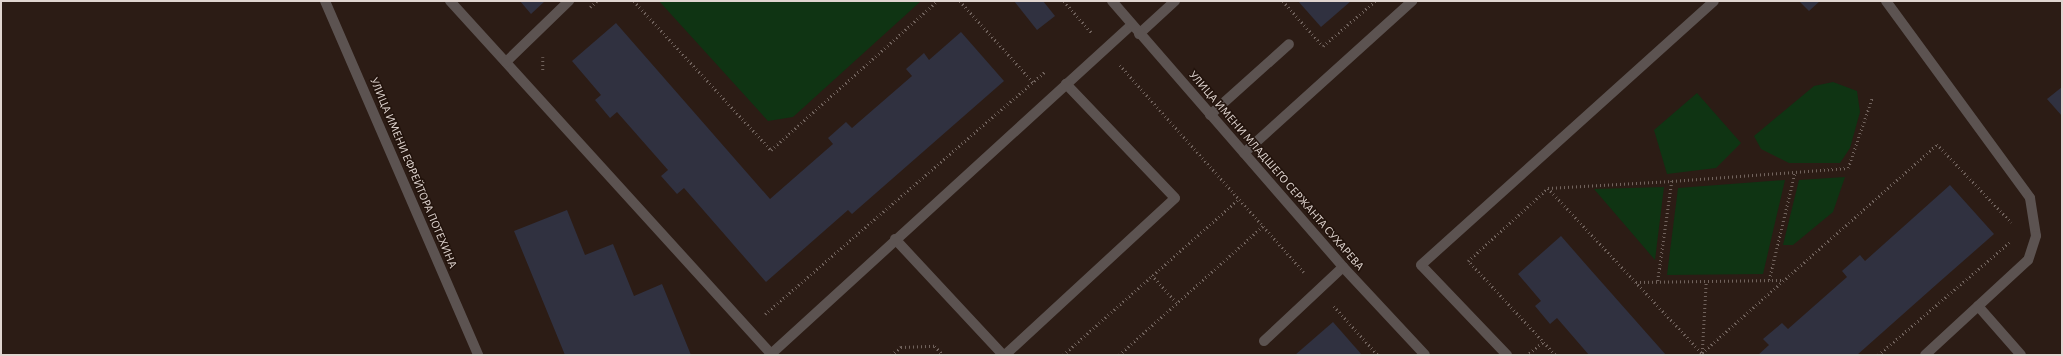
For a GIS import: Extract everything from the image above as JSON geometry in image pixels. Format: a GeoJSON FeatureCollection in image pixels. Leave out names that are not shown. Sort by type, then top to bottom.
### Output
{"type":"FeatureCollection","features":[{"type":"Feature","properties":{"kind":"street","name":"УЛИЦА ИМЕНИ ЕФРЕЙТОРА ПОТЕХИНА"},"geometry":{"type":"LineString","coordinates":[[325,1],[478,355]]}},
{"type":"Feature","properties":{"kind":"street"},"geometry":{"type":"LineString","coordinates":[[450,1],[770,354],[1132,25]]}},
{"type":"Feature","properties":{"kind":"street"},"geometry":{"type":"LineString","coordinates":[[506,62],[570,1]]}},
{"type":"Feature","properties":{"kind":"street","name":"УЛИЦА ИМЕНИ МЛАДШЕГО СЕРЖАНТА СУХАРЕВА"},"geometry":{"type":"LineString","coordinates":[[1112,1],[1139,34],[1343,267],[1425,355]]}},
{"type":"Feature","properties":{"kind":"street"},"geometry":{"type":"LineString","coordinates":[[1139,34],[1175,1]]}},
{"type":"Feature","properties":{"kind":"street"},"geometry":{"type":"LineString","coordinates":[[1244,153],[1412,1]]}},
{"type":"Feature","properties":{"kind":"street"},"geometry":{"type":"LineString","coordinates":[[1506,355],[1421,266],[1714,1]]}},
{"type":"Feature","properties":{"kind":"street"},"geometry":{"type":"LineString","coordinates":[[1886,1],[2030,198],[2036,236],[2028,260],[1925,355]]}},
{"type":"Feature","properties":{"kind":"street"},"geometry":{"type":"LineString","coordinates":[[1210,115],[1289,44]]}},
{"type":"Feature","properties":{"kind":"street"},"geometry":{"type":"LineString","coordinates":[[895,239],[1004,355],[1175,198],[1066,84]]}},
{"type":"Feature","properties":{"kind":"street"},"geometry":{"type":"LineString","coordinates":[[1264,341],[1343,267]]}},
{"type":"Feature","properties":{"kind":"street"},"geometry":{"type":"LineString","coordinates":[[1978,306],[2021,355]]}},
{"type":"Feature","properties":{"kind":"path"},"geometry":{"type":"LineString","coordinates":[[586,11],[597,1]]}},
{"type":"Feature","properties":{"kind":"path"},"geometry":{"type":"LineString","coordinates":[[634,1],[771,150],[937,1]]}},
{"type":"Feature","properties":{"kind":"path"},"geometry":{"type":"LineString","coordinates":[[960,1],[1033,82]]}},
{"type":"Feature","properties":{"kind":"path"},"geometry":{"type":"LineString","coordinates":[[1064,1],[1378,355]]}},
{"type":"Feature","properties":{"kind":"path"},"geometry":{"type":"LineString","coordinates":[[1283,1],[1323,46],[1375,1]]}},
{"type":"Feature","properties":{"kind":"path"},"geometry":{"type":"LineString","coordinates":[[1085,37],[1091,32]]}},
{"type":"Feature","properties":{"kind":"path"},"geometry":{"type":"LineString","coordinates":[[543,50],[543,76]]}},
{"type":"Feature","properties":{"kind":"path"},"geometry":{"type":"LineString","coordinates":[[760,309],[765,315],[1050,67]]}},
{"type":"Feature","properties":{"kind":"path"},"geometry":{"type":"LineString","coordinates":[[1555,355],[1468,261],[1548,188],[1672,181],[1848,168],[1872,98]]}},
{"type":"Feature","properties":{"kind":"path"},"geometry":{"type":"LineString","coordinates":[[1702,353],[1937,144],[2016,227]]}},
{"type":"Feature","properties":{"kind":"path"},"geometry":{"type":"LineString","coordinates":[[1769,280],[1794,172]]}},
{"type":"Feature","properties":{"kind":"path"},"geometry":{"type":"LineString","coordinates":[[1658,281],[1672,181]]}},
{"type":"Feature","properties":{"kind":"path"},"geometry":{"type":"LineString","coordinates":[[1548,188],[1702,353]]}},
{"type":"Feature","properties":{"kind":"path"},"geometry":{"type":"LineString","coordinates":[[1063,355],[1239,199]]}},
{"type":"Feature","properties":{"kind":"path"},"geometry":{"type":"LineString","coordinates":[[1119,355],[1263,226]]}},
{"type":"Feature","properties":{"kind":"path"},"geometry":{"type":"LineString","coordinates":[[1878,355],[2015,237]]}},
{"type":"Feature","properties":{"kind":"path"},"geometry":{"type":"LineString","coordinates":[[1152,276],[1177,303]]}},
{"type":"Feature","properties":{"kind":"path"},"geometry":{"type":"LineString","coordinates":[[1636,282],[1785,280]]}},
{"type":"Feature","properties":{"kind":"path"},"geometry":{"type":"LineString","coordinates":[[1702,353],[1706,281]]}},
{"type":"Feature","properties":{"kind":"path"},"geometry":{"type":"LineString","coordinates":[[1527,355],[1543,342]]}},
{"type":"Feature","properties":{"kind":"path"},"geometry":{"type":"LineString","coordinates":[[892,355],[901,346],[935,346],[943,355]]}},
{"type":"Feature","properties":{"kind":"green space"},"geometry":{"type":"Polygon","coordinates":[[[659,1],[921,1],[793,117],[768,121],[659,1]]]}},
{"type":"Feature","properties":{"kind":"green space"},"geometry":{"type":"Polygon","coordinates":[[[1833,82],[1857,91],[1860,112],[1850,148],[1840,163],[1789,163],[1761,149],[1754,136],[1814,86],[1833,82]]]}},
{"type":"Feature","properties":{"kind":"green space"},"geometry":{"type":"Polygon","coordinates":[[[1697,93],[1741,143],[1716,168],[1667,174],[1654,130],[1697,93]]]}},
{"type":"Feature","properties":{"kind":"green space"},"geometry":{"type":"Polygon","coordinates":[[[1845,177],[1833,212],[1793,245],[1783,245],[1799,180],[1845,177]]]}},
{"type":"Feature","properties":{"kind":"green space"},"geometry":{"type":"Polygon","coordinates":[[[1785,180],[1763,274],[1667,275],[1678,188],[1785,180]]]}},
{"type":"Feature","properties":{"kind":"green space"},"geometry":{"type":"Polygon","coordinates":[[[1664,187],[1655,260],[1594,189],[1664,187]]]}},
{"type":"Feature","properties":{"kind":"building"},"geometry":{"type":"Polygon","coordinates":[[[520,1],[545,1],[531,14],[520,1]]]}},
{"type":"Feature","properties":{"kind":"building"},"geometry":{"type":"Polygon","coordinates":[[[1014,1],[1043,1],[1055,16],[1037,30],[1014,1]]]}},
{"type":"Feature","properties":{"kind":"building"},"geometry":{"type":"Polygon","coordinates":[[[1298,1],[1351,1],[1321,27],[1298,1]]]}},
{"type":"Feature","properties":{"kind":"building"},"geometry":{"type":"Polygon","coordinates":[[[1799,1],[1820,1],[1809,11],[1799,1]]]}},
{"type":"Feature","properties":{"kind":"building"},"geometry":{"type":"Polygon","coordinates":[[[616,23],[770,199],[833,144],[828,138],[846,122],[852,128],[912,76],[906,69],[924,53],[929,60],[961,32],[1004,81],[852,214],[848,210],[766,282],[684,188],[677,194],[661,176],[668,170],[617,112],[610,118],[595,100],[601,95],[572,61],[616,23]]]}},
{"type":"Feature","properties":{"kind":"building"},"geometry":{"type":"Polygon","coordinates":[[[2062,87],[2062,116],[2047,99],[2062,87]]]}},
{"type":"Feature","properties":{"kind":"building"},"geometry":{"type":"Polygon","coordinates":[[[1950,185],[1994,234],[1857,355],[1758,355],[1769,345],[1763,339],[1782,323],[1788,329],[1847,277],[1842,271],[1860,255],[1865,261],[1950,185]]]}},
{"type":"Feature","properties":{"kind":"building"},"geometry":{"type":"Polygon","coordinates":[[[567,210],[585,255],[613,244],[634,296],[662,284],[691,355],[565,355],[514,231],[567,210]]]}},
{"type":"Feature","properties":{"kind":"building"},"geometry":{"type":"Polygon","coordinates":[[[1561,236],[1666,355],[1589,355],[1557,318],[1550,324],[1535,306],[1541,301],[1518,274],[1561,236]]]}},
{"type":"Feature","properties":{"kind":"building"},"geometry":{"type":"Polygon","coordinates":[[[1333,322],[1362,355],[1295,355],[1333,322]]]}}]}
